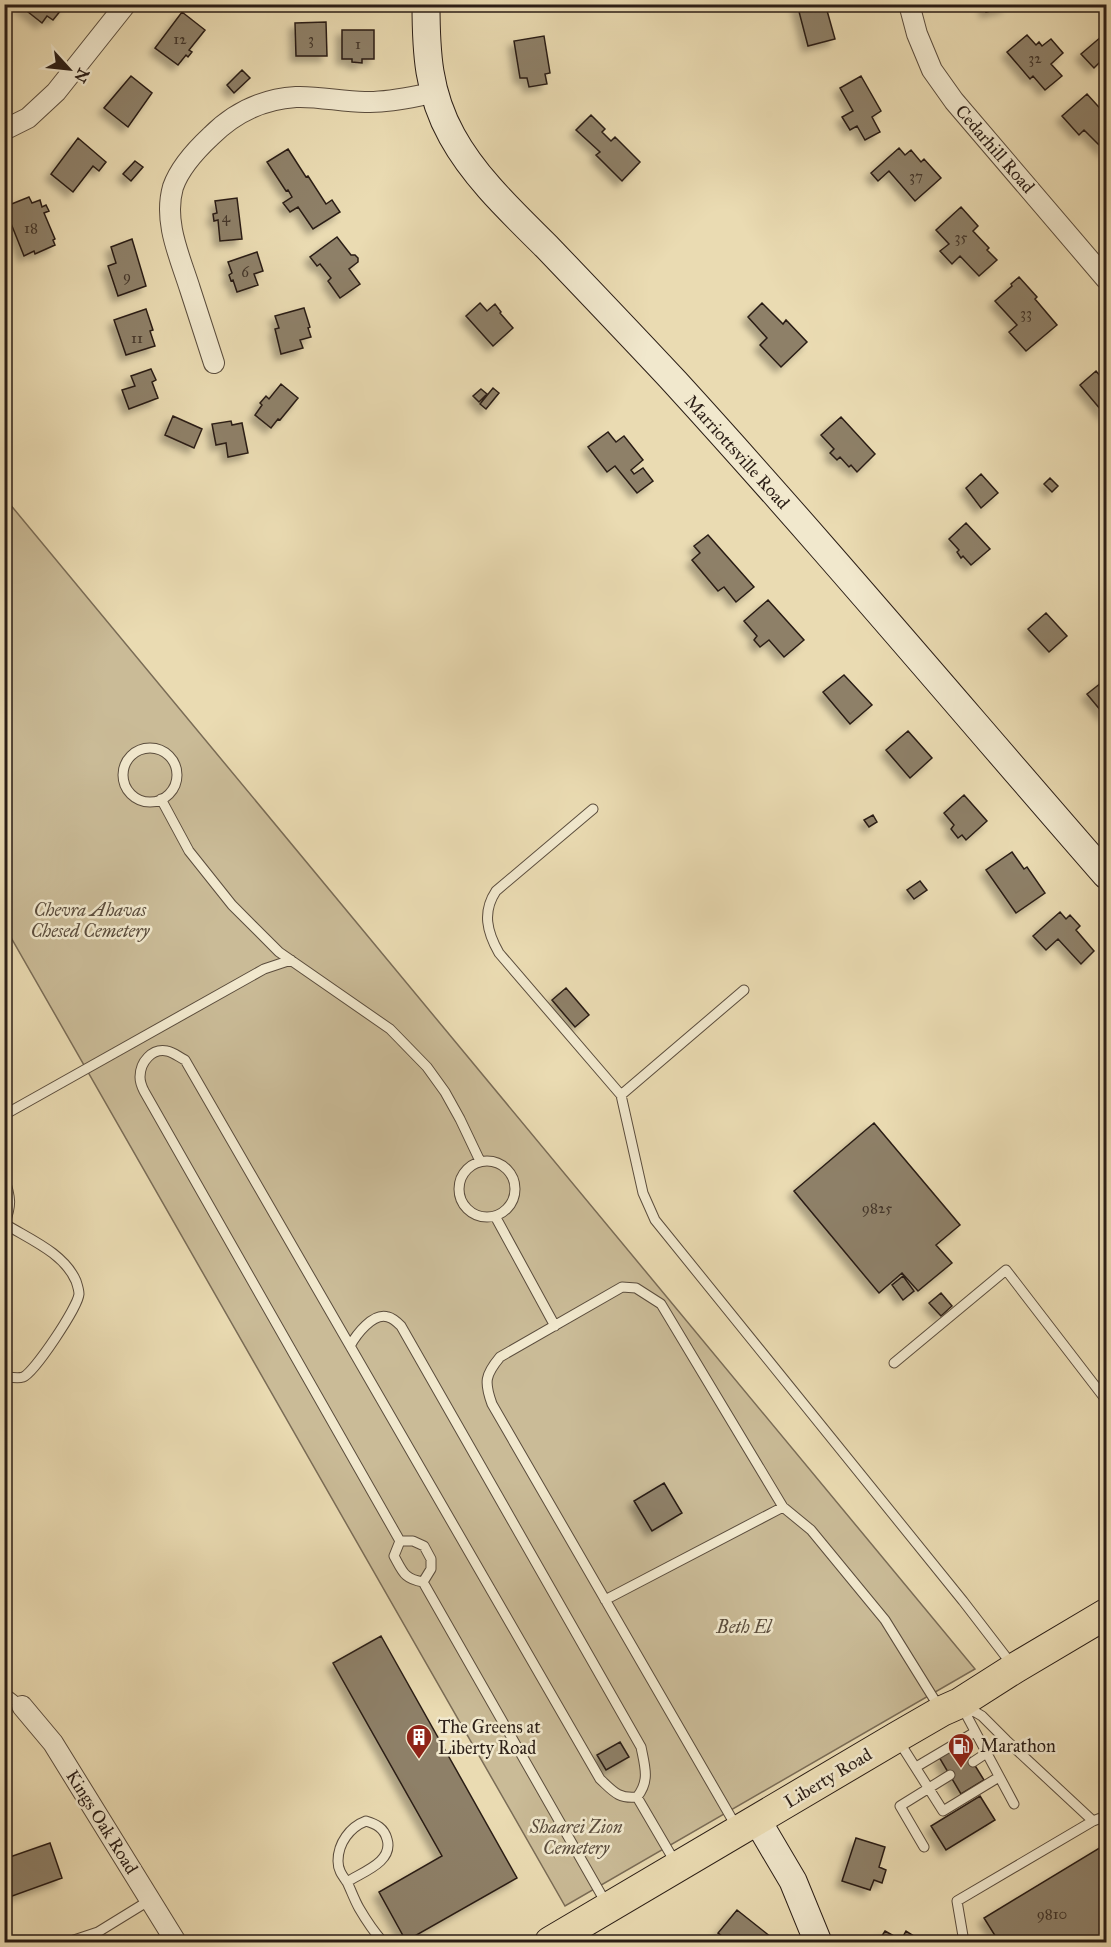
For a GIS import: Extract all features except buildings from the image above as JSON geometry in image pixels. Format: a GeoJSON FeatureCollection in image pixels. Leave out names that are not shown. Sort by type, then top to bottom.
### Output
{"type":"FeatureCollection","features":[{"type":"Feature","properties":{"kind":"main road","name":"Marriottsville Road"},"geometry":{"type":"LineString","coordinates":[[426,4],[426,41],[433,93],[452,135],[476,170],[709,420],[1107,875]]}},
{"type":"Feature","properties":{"kind":"main road","name":"Liberty Road"},"geometry":{"type":"LineString","coordinates":[[550,1942],[1107,1614]]}},
{"type":"Feature","properties":{"kind":"main road"},"geometry":{"type":"LineString","coordinates":[[748,1826],[793,1881],[818,1942]]}},
{"type":"Feature","properties":{"kind":"street"},"geometry":{"type":"LineString","coordinates":[[4,130],[28,118],[56,92],[126,4]]}},
{"type":"Feature","properties":{"kind":"street","name":"Cedarhill Road"},"geometry":{"type":"LineString","coordinates":[[909,4],[917,34],[932,70],[954,101],[1107,279]]}},
{"type":"Feature","properties":{"kind":"street"},"geometry":{"type":"LineString","coordinates":[[214,363],[171,231],[170,207],[174,186],[186,163],[220,127],[240,113],[267,102],[297,97],[368,103],[433,93]]}},
{"type":"Feature","properties":{"kind":"street","name":"Kings Oak Road"},"geometry":{"type":"LineString","coordinates":[[22,1706],[53,1743],[176,1942]]}},
{"type":"Feature","properties":{"kind":"lane"},"geometry":{"type":"LineString","coordinates":[[142,749],[161,750],[170,756],[175,764],[176,783],[172,791],[161,799],[147,802],[137,799],[124,784],[124,765],[134,753],[142,749]]}},
{"type":"Feature","properties":{"kind":"lane"},"geometry":{"type":"LineString","coordinates":[[161,799],[189,851],[232,905],[279,952],[390,1029],[427,1067],[445,1092],[480,1161]]}},
{"type":"Feature","properties":{"kind":"lane"},"geometry":{"type":"LineString","coordinates":[[593,808],[496,891],[489,901],[487,911],[487,924],[491,939],[499,953],[621,1095],[643,1193],[655,1220],[1015,1668]]}},
{"type":"Feature","properties":{"kind":"lane"},"geometry":{"type":"LineString","coordinates":[[4,1115],[264,969],[291,960]]}},
{"type":"Feature","properties":{"kind":"lane"},"geometry":{"type":"LineString","coordinates":[[621,1095],[744,990]]}},
{"type":"Feature","properties":{"kind":"lane"},"geometry":{"type":"LineString","coordinates":[[145,1036],[154,1053]]}},
{"type":"Feature","properties":{"kind":"lane"},"geometry":{"type":"LineString","coordinates":[[350,1346],[357,1333],[381,1317],[388,1317],[401,1326],[642,1747],[646,1770],[645,1788],[637,1797],[625,1798],[615,1793],[600,1779],[350,1346],[185,1060],[169,1051],[158,1050],[147,1056],[140,1078],[144,1091],[400,1541]]}},
{"type":"Feature","properties":{"kind":"lane"},"geometry":{"type":"LineString","coordinates":[[480,1161],[500,1163],[513,1178],[514,1198],[502,1214],[483,1218],[465,1208],[460,1200],[458,1190],[460,1180],[465,1171],[480,1161]]}},
{"type":"Feature","properties":{"kind":"lane"},"geometry":{"type":"LineString","coordinates":[[4,1178],[11,1198],[5,1225],[57,1257],[69,1269],[76,1281],[79,1293],[70,1316],[32,1369],[24,1376],[12,1378],[4,1376]]}},
{"type":"Feature","properties":{"kind":"lane"},"geometry":{"type":"LineString","coordinates":[[495,1216],[555,1326]]}},
{"type":"Feature","properties":{"kind":"lane"},"geometry":{"type":"LineString","coordinates":[[894,1363],[1006,1270],[1107,1400]]}},
{"type":"Feature","properties":{"kind":"lane"},"geometry":{"type":"LineString","coordinates":[[748,1826],[605,1600],[492,1404],[487,1391],[486,1381],[490,1369],[500,1357],[622,1287],[636,1288],[661,1304],[783,1507],[811,1530],[885,1620],[951,1707],[975,1732],[1014,1804]]}},
{"type":"Feature","properties":{"kind":"lane"},"geometry":{"type":"LineString","coordinates":[[605,1600],[783,1507]]}},
{"type":"Feature","properties":{"kind":"lane"},"geometry":{"type":"LineString","coordinates":[[400,1541],[413,1541],[424,1546],[431,1559],[431,1569],[423,1582]]}},
{"type":"Feature","properties":{"kind":"lane"},"geometry":{"type":"LineString","coordinates":[[400,1541],[394,1556],[404,1575],[423,1582],[609,1907]]}},
{"type":"Feature","properties":{"kind":"lane"},"geometry":{"type":"LineString","coordinates":[[4,1692],[22,1706]]}},
{"type":"Feature","properties":{"kind":"lane"},"geometry":{"type":"LineString","coordinates":[[951,1707],[982,1716],[1093,1821]]}},
{"type":"Feature","properties":{"kind":"lane"},"geometry":{"type":"LineString","coordinates":[[916,1767],[975,1732]]}},
{"type":"Feature","properties":{"kind":"lane"},"geometry":{"type":"LineString","coordinates":[[897,1737],[943,1811],[999,1777]]}},
{"type":"Feature","properties":{"kind":"lane"},"geometry":{"type":"LineString","coordinates":[[973,1762],[1006,1740]]}},
{"type":"Feature","properties":{"kind":"lane"},"geometry":{"type":"LineString","coordinates":[[924,1847],[900,1806],[950,1775]]}},
{"type":"Feature","properties":{"kind":"lane"},"geometry":{"type":"LineString","coordinates":[[637,1797],[678,1867]]}},
{"type":"Feature","properties":{"kind":"lane"},"geometry":{"type":"LineString","coordinates":[[964,1942],[957,1901],[1093,1821],[1107,1816]]}},
{"type":"Feature","properties":{"kind":"lane"},"geometry":{"type":"LineString","coordinates":[[347,1882],[382,1861],[387,1854],[388,1842],[379,1826],[366,1821],[359,1823],[348,1833],[340,1847],[338,1861],[340,1873],[359,1907],[383,1942]]}},
{"type":"Feature","properties":{"kind":"lane"},"geometry":{"type":"LineString","coordinates":[[68,1942],[98,1932],[150,1900]]}},
{"type":"Feature","properties":{"kind":"green space","name":"Beth El"},"geometry":{"type":"Polygon","coordinates":[[[4,497],[975,1669],[565,1906],[5,927],[4,497]]]}},
{"type":"Feature","properties":{"kind":"place","name":"The Greens at Liberty Road"},"geometry":{"type":"Point","coordinates":[419,1760]}},
{"type":"Feature","properties":{"kind":"place","name":"Marathon"},"geometry":{"type":"Point","coordinates":[961,1769]}},
{"type":"Feature","properties":{"kind":"park label","name":"Chevra Ahavas Chesed Cemetery"},"geometry":{"type":"Point","coordinates":[90,920]}},
{"type":"Feature","properties":{"kind":"park label","name":"Shaarei Zion Cemetery"},"geometry":{"type":"Point","coordinates":[576,1837]}}]}
